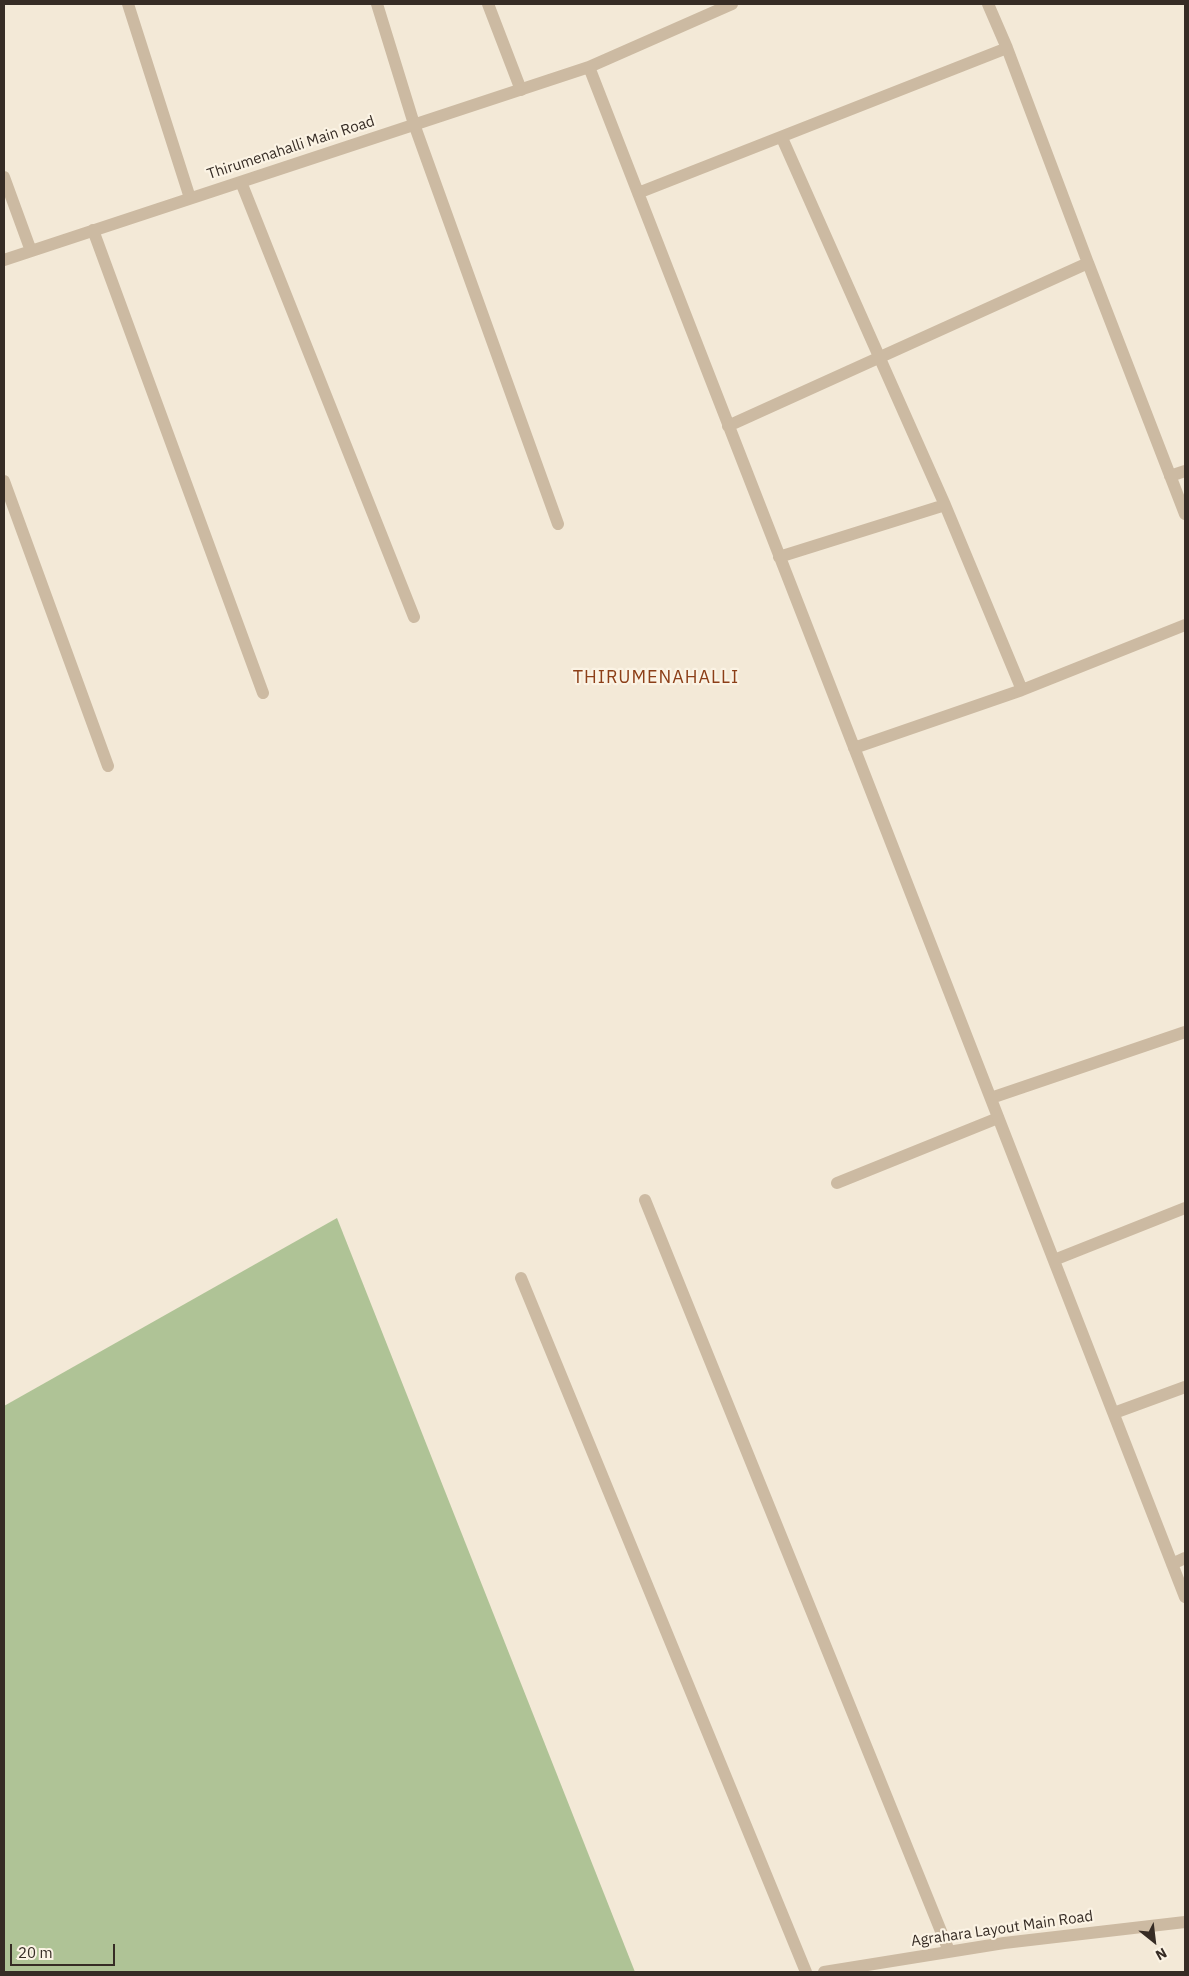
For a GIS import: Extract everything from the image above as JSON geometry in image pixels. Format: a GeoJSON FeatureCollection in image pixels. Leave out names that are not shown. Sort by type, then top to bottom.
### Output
{"type":"FeatureCollection","features":[{"type":"Feature","properties":{"kind":"street"},"geometry":{"type":"LineString","coordinates":[[128,4],[190,198]]}},
{"type":"Feature","properties":{"kind":"street"},"geometry":{"type":"LineString","coordinates":[[377,4],[414,124],[558,524]]}},
{"type":"Feature","properties":{"kind":"street"},"geometry":{"type":"LineString","coordinates":[[488,4],[521,90]]}},
{"type":"Feature","properties":{"kind":"street","name":"Thirumenahalli Main Road"},"geometry":{"type":"LineString","coordinates":[[4,260],[589,67],[732,4]]}},
{"type":"Feature","properties":{"kind":"street"},"geometry":{"type":"LineString","coordinates":[[988,4],[1007,48],[1185,514]]}},
{"type":"Feature","properties":{"kind":"street"},"geometry":{"type":"LineString","coordinates":[[638,193],[1007,48]]}},
{"type":"Feature","properties":{"kind":"street"},"geometry":{"type":"LineString","coordinates":[[589,67],[1185,1597]]}},
{"type":"Feature","properties":{"kind":"street"},"geometry":{"type":"LineString","coordinates":[[782,138],[945,505],[1022,690]]}},
{"type":"Feature","properties":{"kind":"street"},"geometry":{"type":"LineString","coordinates":[[4,176],[31,251]]}},
{"type":"Feature","properties":{"kind":"street"},"geometry":{"type":"LineString","coordinates":[[241,182],[414,617]]}},
{"type":"Feature","properties":{"kind":"street"},"geometry":{"type":"LineString","coordinates":[[93,230],[263,693]]}},
{"type":"Feature","properties":{"kind":"street"},"geometry":{"type":"LineString","coordinates":[[728,426],[1088,263]]}},
{"type":"Feature","properties":{"kind":"street"},"geometry":{"type":"LineString","coordinates":[[1170,476],[1185,471]]}},
{"type":"Feature","properties":{"kind":"street"},"geometry":{"type":"LineString","coordinates":[[4,481],[108,766]]}},
{"type":"Feature","properties":{"kind":"street"},"geometry":{"type":"LineString","coordinates":[[780,557],[945,505]]}},
{"type":"Feature","properties":{"kind":"street"},"geometry":{"type":"LineString","coordinates":[[854,748],[1022,690],[1185,625]]}},
{"type":"Feature","properties":{"kind":"street"},"geometry":{"type":"LineString","coordinates":[[991,1098],[1185,1032]]}},
{"type":"Feature","properties":{"kind":"street"},"geometry":{"type":"LineString","coordinates":[[837,1183],[998,1118]]}},
{"type":"Feature","properties":{"kind":"street"},"geometry":{"type":"LineString","coordinates":[[645,1200],[949,1951]]}},
{"type":"Feature","properties":{"kind":"street"},"geometry":{"type":"LineString","coordinates":[[1054,1260],[1185,1208]]}},
{"type":"Feature","properties":{"kind":"street"},"geometry":{"type":"LineString","coordinates":[[522,1278],[806,1972]]}},
{"type":"Feature","properties":{"kind":"street"},"geometry":{"type":"LineString","coordinates":[[1114,1413],[1185,1387]]}},
{"type":"Feature","properties":{"kind":"street"},"geometry":{"type":"LineString","coordinates":[[1172,1564],[1185,1558]]}},
{"type":"Feature","properties":{"kind":"street","name":"Agrahara Layout Main Road"},"geometry":{"type":"LineString","coordinates":[[824,1972],[1004,1943],[1185,1922]]}},
{"type":"Feature","properties":{"kind":"green space"},"geometry":{"type":"Polygon","coordinates":[[[337,1218],[635,1972],[4,1972],[4,1406],[337,1218]]]}},
{"type":"Feature","properties":{"kind":"district","name":"THIRUMENAHALLI"},"geometry":{"type":"Point","coordinates":[656,678]}}]}
